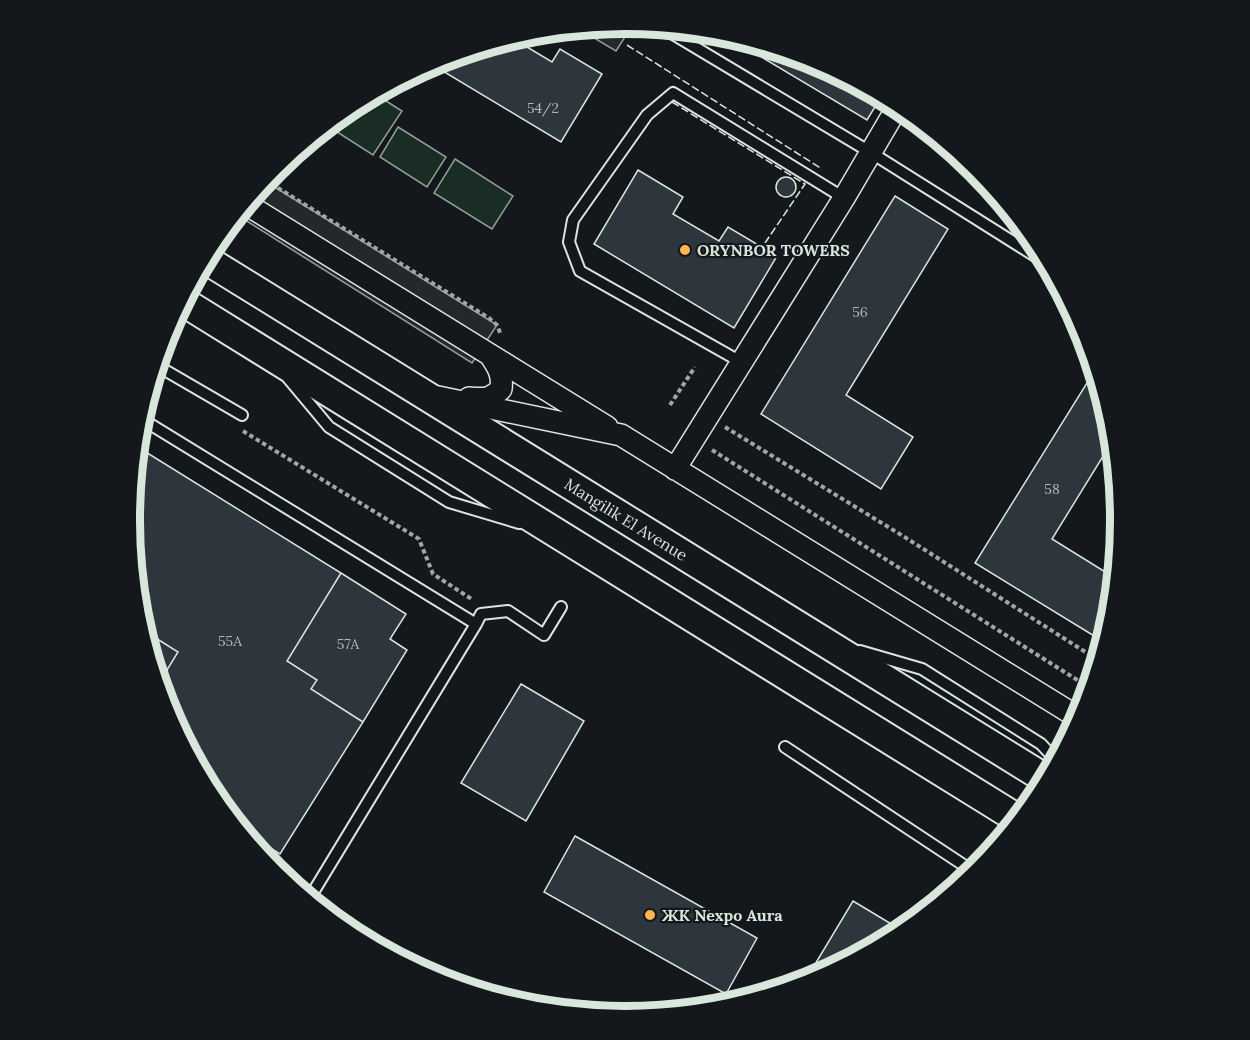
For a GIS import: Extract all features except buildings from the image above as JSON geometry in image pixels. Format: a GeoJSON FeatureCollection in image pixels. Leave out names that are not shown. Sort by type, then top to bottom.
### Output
{"type":"FeatureCollection","features":[{"type":"Feature","properties":{"kind":"main road"},"geometry":{"type":"LineString","coordinates":[[221,251],[316,328]]}},
{"type":"Feature","properties":{"kind":"main road","name":"Mangilik El Avenue"},"geometry":{"type":"LineString","coordinates":[[213,264],[1038,774]]}},
{"type":"Feature","properties":{"kind":"main road"},"geometry":{"type":"LineString","coordinates":[[190,305],[1011,815]]}},
{"type":"Feature","properties":{"kind":"street"},"geometry":{"type":"LineString","coordinates":[[675,469],[844,198],[893,115]]}},
{"type":"Feature","properties":{"kind":"street"},"geometry":{"type":"LineString","coordinates":[[253,208],[1071,713]]}},
{"type":"Feature","properties":{"kind":"street"},"geometry":{"type":"LineString","coordinates":[[423,394],[484,399],[494,396],[501,389],[502,379],[490,355]]}},
{"type":"Feature","properties":{"kind":"street"},"geometry":{"type":"LineString","coordinates":[[423,394],[621,435]]}},
{"type":"Feature","properties":{"kind":"lane"},"geometry":{"type":"LineString","coordinates":[[680,38],[870,152],[1031,253]]}},
{"type":"Feature","properties":{"kind":"lane"},"geometry":{"type":"LineString","coordinates":[[741,362],[580,271],[569,242],[573,220],[647,115],[673,93],[844,198]]}},
{"type":"Feature","properties":{"kind":"lane"},"geometry":{"type":"LineString","coordinates":[[163,369],[242,415]]}},
{"type":"Feature","properties":{"kind":"lane"},"geometry":{"type":"LineString","coordinates":[[149,423],[476,624]]}},
{"type":"Feature","properties":{"kind":"lane"},"geometry":{"type":"LineString","coordinates":[[313,892],[481,614],[508,611],[544,635],[561,607]]}},
{"type":"Feature","properties":{"kind":"lane"},"geometry":{"type":"LineString","coordinates":[[820,640],[922,669],[1041,744],[1050,754]]}},
{"type":"Feature","properties":{"kind":"lane"},"geometry":{"type":"LineString","coordinates":[[784,747],[965,866]]}},
{"type":"Feature","properties":{"kind":"path"},"geometry":{"type":"LineString","coordinates":[[670,405],[695,367]]}},
{"type":"Feature","properties":{"kind":"path"},"geometry":{"type":"LineString","coordinates":[[723,426],[903,536],[1091,656]]}},
{"type":"Feature","properties":{"kind":"path"},"geometry":{"type":"LineString","coordinates":[[237,427],[419,539],[433,574],[493,613]]}},
{"type":"Feature","properties":{"kind":"path"},"geometry":{"type":"LineString","coordinates":[[694,438],[1082,683]]}},
{"type":"Feature","properties":{"kind":"green space"},"geometry":{"type":"Polygon","coordinates":[[[383,99],[402,111],[373,155],[335,131],[383,99]]]}},
{"type":"Feature","properties":{"kind":"green space"},"geometry":{"type":"Polygon","coordinates":[[[398,127],[446,157],[427,187],[380,157],[398,127]]]}},
{"type":"Feature","properties":{"kind":"green space"},"geometry":{"type":"Polygon","coordinates":[[[455,159],[513,196],[492,229],[434,193],[455,159]]]}},
{"type":"Feature","properties":{"kind":"shaded area"},"geometry":{"type":"Polygon","coordinates":[[[621,34],[625,37],[616,51],[591,36],[621,34]]]}},
{"type":"Feature","properties":{"kind":"shaded area"},"geometry":{"type":"Polygon","coordinates":[[[273,186],[497,325],[472,363],[244,219],[273,186]]]}},
{"type":"Feature","properties":{"kind":"fence"},"geometry":{"type":"LineString","coordinates":[[627,45],[822,169]]}},
{"type":"Feature","properties":{"kind":"fence"},"geometry":{"type":"LineString","coordinates":[[672,102],[805,184],[765,243]]}},
{"type":"Feature","properties":{"kind":"place","name":"ORYNBOR TOWERS"},"geometry":{"type":"Point","coordinates":[685,250]}},
{"type":"Feature","properties":{"kind":"place","name":"ЖК Nexpo Aura"},"geometry":{"type":"Point","coordinates":[650,915]}}]}
